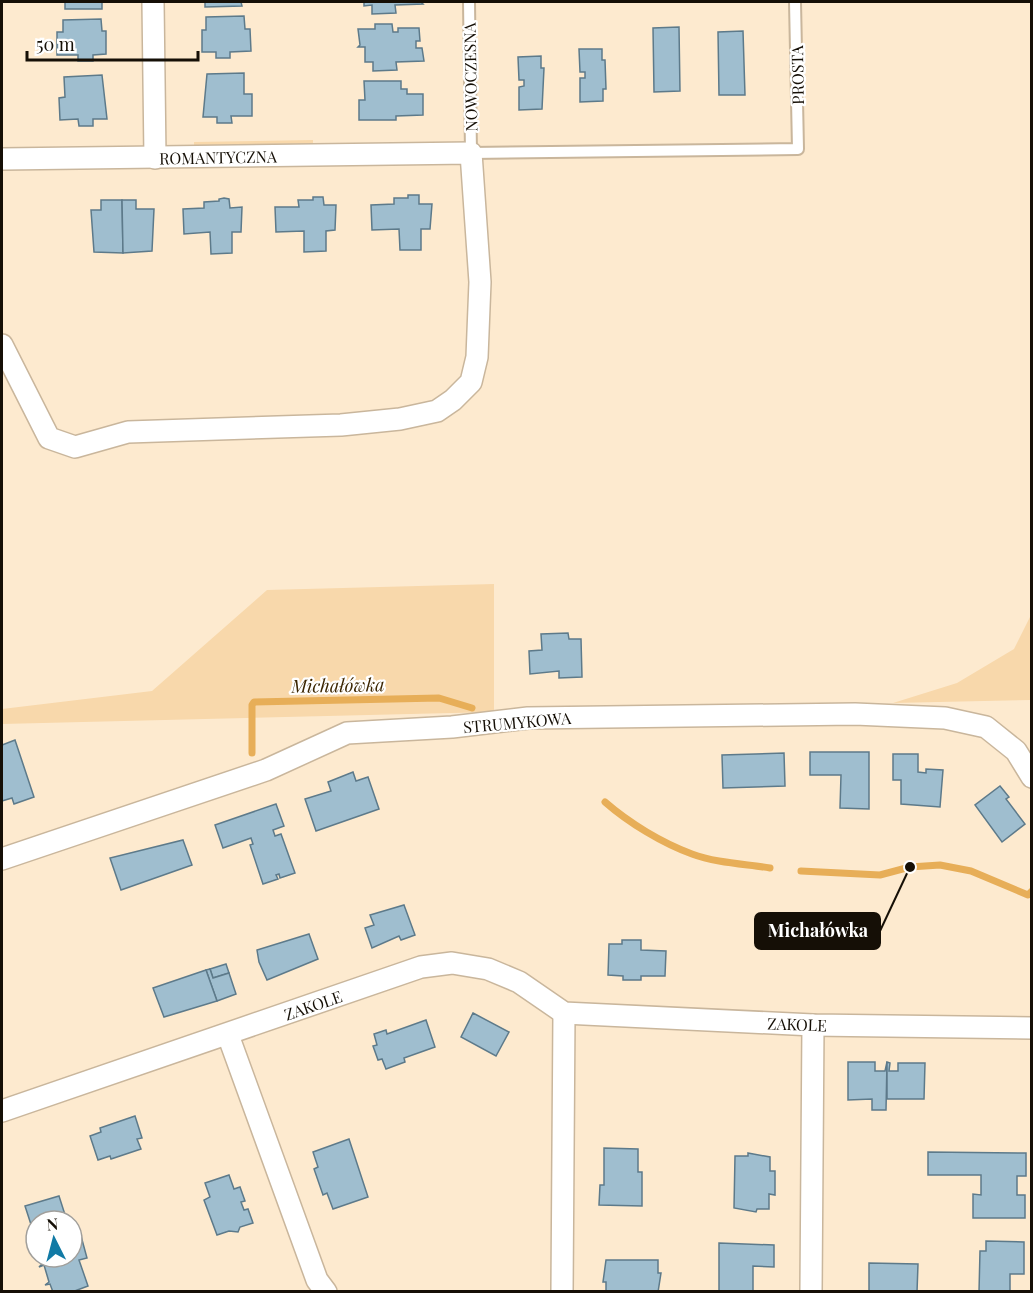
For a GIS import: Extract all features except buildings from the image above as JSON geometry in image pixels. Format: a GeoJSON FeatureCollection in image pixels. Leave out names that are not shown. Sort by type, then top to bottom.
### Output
{"type":"FeatureCollection","features":[{"type":"Feature","properties":{"kind":"street"},"geometry":{"type":"LineString","coordinates":[[153,2],[155,158]]}},
{"type":"Feature","properties":{"kind":"street"},"geometry":{"type":"LineString","coordinates":[[2,345],[50,438],[75,447],[128,432],[341,424],[400,419],[437,411],[453,400],[471,382],[477,357],[480,282],[471,153]]}},
{"type":"Feature","properties":{"kind":"street","name":"ROMANTYCZNA"},"geometry":{"type":"LineString","coordinates":[[2,159],[471,153]]}},
{"type":"Feature","properties":{"kind":"street","name":"STRUMYKOWA"},"geometry":{"type":"LineString","coordinates":[[2,859],[266,771],[347,733],[452,727],[528,718],[855,714],[945,718],[986,727],[1016,751],[1032,777]]}},
{"type":"Feature","properties":{"kind":"street","name":"ZAKOLE"},"geometry":{"type":"LineString","coordinates":[[2,1111],[421,967],[452,963],[488,969],[519,982],[564,1013],[813,1025],[1032,1028]]}},
{"type":"Feature","properties":{"kind":"street"},"geometry":{"type":"LineString","coordinates":[[562,1292],[564,1013]]}},
{"type":"Feature","properties":{"kind":"street"},"geometry":{"type":"LineString","coordinates":[[811,1292],[813,1025]]}},
{"type":"Feature","properties":{"kind":"street"},"geometry":{"type":"LineString","coordinates":[[228,1035],[317,1280],[326,1292]]}},
{"type":"Feature","properties":{"kind":"lane","name":"NOWOCZESNA"},"geometry":{"type":"LineString","coordinates":[[469,2],[471,153]]}},
{"type":"Feature","properties":{"kind":"lane","name":"PROSTA"},"geometry":{"type":"LineString","coordinates":[[471,153],[798,149],[795,2]]}},
{"type":"Feature","properties":{"kind":"shaded area"},"geometry":{"type":"Polygon","coordinates":[[[313,140],[313,147],[194,149],[194,142],[313,140]]]}},
{"type":"Feature","properties":{"kind":"shaded area"},"geometry":{"type":"Polygon","coordinates":[[[494,584],[494,712],[2,724],[2,709],[152,691],[267,590],[494,584]]]}},
{"type":"Feature","properties":{"kind":"shaded area"},"geometry":{"type":"Polygon","coordinates":[[[1031,615],[1031,700],[893,703],[957,683],[1014,649],[1031,615]]]}},
{"type":"Feature","properties":{"kind":"waterway","name":"Michałówka"},"geometry":{"type":"LineString","coordinates":[[252,753],[252,705],[254,702],[439,698],[472,708]]}},
{"type":"Feature","properties":{"kind":"waterway","name":"Michałówka"},"geometry":{"type":"LineString","coordinates":[[605,802],[646,832],[692,854],[731,863],[770,868]]}},
{"type":"Feature","properties":{"kind":"waterway","name":"Michałówka"},"geometry":{"type":"LineString","coordinates":[[801,871],[880,875],[910,867],[940,865],[971,871],[1028,895],[1032,891]]}},
{"type":"Feature","properties":{"kind":"place","name":"Michałówka"},"geometry":{"type":"Point","coordinates":[910,867]}}]}
